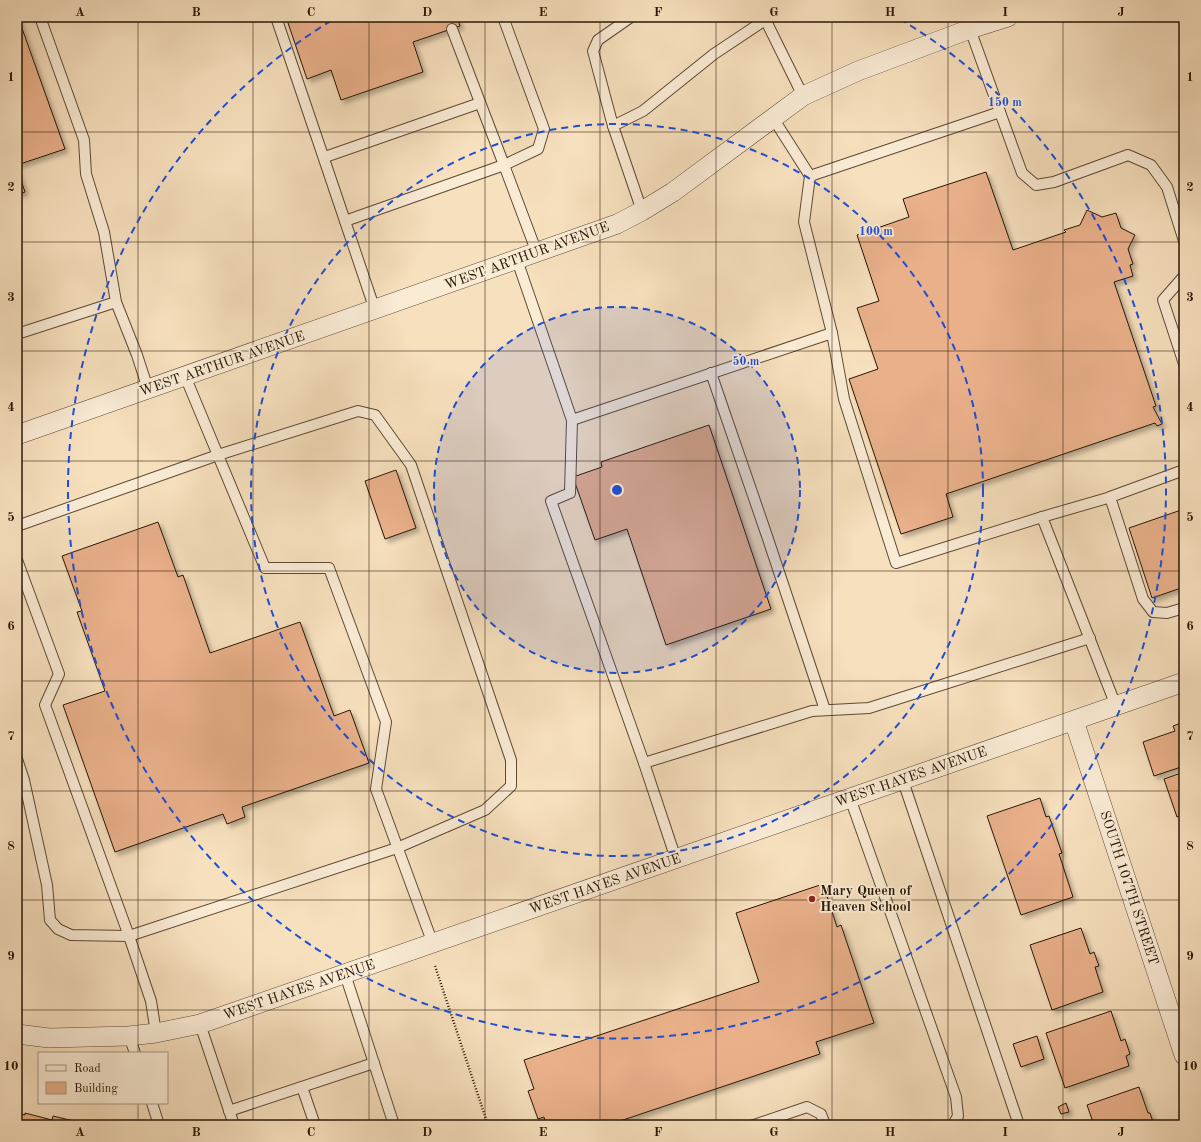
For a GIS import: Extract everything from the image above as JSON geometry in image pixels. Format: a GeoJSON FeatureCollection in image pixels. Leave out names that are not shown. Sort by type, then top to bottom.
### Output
{"type":"FeatureCollection","features":[{"type":"Feature","properties":{"kind":"street","name":"WEST ARTHUR AVENUE"},"geometry":{"type":"LineString","coordinates":[[17,435],[618,224],[642,212],[673,192],[803,96],[858,71],[970,29],[1008,17]]}},
{"type":"Feature","properties":{"kind":"street","name":"WEST HAYES AVENUE"},"geometry":{"type":"LineString","coordinates":[[17,1034],[49,1038],[132,1044],[156,1033],[200,1024],[1184,682]]}},
{"type":"Feature","properties":{"kind":"street","name":"SOUTH 107TH STREET"},"geometry":{"type":"LineString","coordinates":[[1074,721],[1184,1055]]}},
{"type":"Feature","properties":{"kind":"lane"},"geometry":{"type":"LineString","coordinates":[[40,17],[84,140],[86,174],[104,232],[116,302],[137,355],[148,389]]}},
{"type":"Feature","properties":{"kind":"lane"},"geometry":{"type":"LineString","coordinates":[[276,17],[325,157],[375,310]]}},
{"type":"Feature","properties":{"kind":"lane"},"geometry":{"type":"LineString","coordinates":[[345,221],[504,165],[538,149],[544,129],[503,17]]}},
{"type":"Feature","properties":{"kind":"lane"},"geometry":{"type":"LineString","coordinates":[[631,17],[598,40],[593,51],[613,126],[642,212]]}},
{"type":"Feature","properties":{"kind":"lane"},"geometry":{"type":"LineString","coordinates":[[613,126],[643,111],[714,54],[765,19],[803,96]]}},
{"type":"Feature","properties":{"kind":"lane"},"geometry":{"type":"LineString","coordinates":[[452,29],[538,253]]}},
{"type":"Feature","properties":{"kind":"lane"},"geometry":{"type":"LineString","coordinates":[[970,29],[1022,173],[1036,185],[1054,182],[1128,155],[1151,165],[1167,187],[1184,240]]}},
{"type":"Feature","properties":{"kind":"lane"},"geometry":{"type":"LineString","coordinates":[[325,157],[480,103]]}},
{"type":"Feature","properties":{"kind":"lane"},"geometry":{"type":"LineString","coordinates":[[810,176],[1000,112]]}},
{"type":"Feature","properties":{"kind":"lane"},"geometry":{"type":"LineString","coordinates":[[773,118],[810,176],[804,222],[832,333],[844,399],[896,563],[1111,497],[1184,470]]}},
{"type":"Feature","properties":{"kind":"lane"},"geometry":{"type":"LineString","coordinates":[[517,260],[572,420],[570,493],[551,501],[644,763],[676,859]]}},
{"type":"Feature","properties":{"kind":"lane"},"geometry":{"type":"LineString","coordinates":[[1184,276],[1163,300],[1184,364]]}},
{"type":"Feature","properties":{"kind":"lane"},"geometry":{"type":"LineString","coordinates":[[17,334],[116,302]]}},
{"type":"Feature","properties":{"kind":"lane"},"geometry":{"type":"LineString","coordinates":[[572,420],[832,333]]}},
{"type":"Feature","properties":{"kind":"lane"},"geometry":{"type":"LineString","coordinates":[[711,373],[825,710]]}},
{"type":"Feature","properties":{"kind":"lane"},"geometry":{"type":"LineString","coordinates":[[185,376],[265,568],[330,568],[386,722],[376,789],[433,944]]}},
{"type":"Feature","properties":{"kind":"lane"},"geometry":{"type":"LineString","coordinates":[[17,526],[218,455],[358,411],[375,415],[411,465],[511,760],[511,786],[485,810],[397,848],[129,936],[71,935],[58,929],[50,920],[47,886],[24,780],[17,759]]}},
{"type":"Feature","properties":{"kind":"lane"},"geometry":{"type":"LineString","coordinates":[[1111,497],[1143,599],[1153,612],[1167,613],[1184,608]]}},
{"type":"Feature","properties":{"kind":"lane"},"geometry":{"type":"LineString","coordinates":[[1042,517],[1116,706]]}},
{"type":"Feature","properties":{"kind":"lane"},"geometry":{"type":"LineString","coordinates":[[17,560],[59,674],[45,705],[129,936],[151,1001],[156,1033]]}},
{"type":"Feature","properties":{"kind":"lane"},"geometry":{"type":"LineString","coordinates":[[644,763],[812,711],[869,708],[1090,638]]}},
{"type":"Feature","properties":{"kind":"lane"},"geometry":{"type":"LineString","coordinates":[[903,780],[1019,1125]]}},
{"type":"Feature","properties":{"kind":"lane"},"geometry":{"type":"LineString","coordinates":[[850,798],[956,1097],[958,1116],[953,1125]]}},
{"type":"Feature","properties":{"kind":"lane"},"geometry":{"type":"LineString","coordinates":[[345,974],[394,1125]]}},
{"type":"Feature","properties":{"kind":"lane"},"geometry":{"type":"LineString","coordinates":[[200,1024],[234,1125]]}},
{"type":"Feature","properties":{"kind":"lane"},"geometry":{"type":"LineString","coordinates":[[229,1111],[374,1063]]}},
{"type":"Feature","properties":{"kind":"lane"},"geometry":{"type":"LineString","coordinates":[[302,1087],[315,1125]]}},
{"type":"Feature","properties":{"kind":"lane"},"geometry":{"type":"LineString","coordinates":[[152,1104],[159,1125]]}},
{"type":"Feature","properties":{"kind":"lane"},"geometry":{"type":"LineString","coordinates":[[754,1125],[807,1107],[821,1114],[825,1125]]}},
{"type":"Feature","properties":{"kind":"path"},"geometry":{"type":"LineString","coordinates":[[438,977],[488,1125]]}},
{"type":"Feature","properties":{"kind":"building"},"geometry":{"type":"Polygon","coordinates":[[[17,17],[65,149],[17,165],[17,17]]]}},
{"type":"Feature","properties":{"kind":"building"},"geometry":{"type":"Polygon","coordinates":[[[286,17],[457,17],[460,26],[413,42],[423,72],[341,100],[331,70],[307,79],[286,17]]]}},
{"type":"Feature","properties":{"kind":"building"},"geometry":{"type":"Polygon","coordinates":[[[17,169],[25,192],[17,195],[17,169]]]}},
{"type":"Feature","properties":{"kind":"building"},"geometry":{"type":"Polygon","coordinates":[[[986,172],[1013,250],[1066,232],[1064,230],[1080,225],[1087,210],[1102,217],[1116,213],[1121,228],[1135,235],[1128,249],[1133,264],[1130,265],[1133,276],[1114,282],[1156,406],[1153,407],[1162,424],[1157,426],[1155,423],[946,494],[953,517],[901,534],[849,379],[878,369],[857,308],[879,301],[857,235],[909,217],[903,199],[986,172]]]}},
{"type":"Feature","properties":{"kind":"building"},"geometry":{"type":"Polygon","coordinates":[[[709,425],[771,609],[666,645],[627,529],[595,540],[573,477],[602,467],[601,462],[709,425]]]}},
{"type":"Feature","properties":{"kind":"building"},"geometry":{"type":"Polygon","coordinates":[[[396,470],[416,528],[385,539],[365,481],[396,470]]]}},
{"type":"Feature","properties":{"kind":"building"},"geometry":{"type":"Polygon","coordinates":[[[1184,509],[1184,587],[1152,598],[1129,528],[1184,509]]]}},
{"type":"Feature","properties":{"kind":"building"},"geometry":{"type":"Polygon","coordinates":[[[158,522],[178,577],[183,575],[210,653],[300,622],[334,716],[350,710],[369,763],[242,807],[245,817],[227,824],[223,814],[115,852],[63,705],[105,691],[77,612],[82,611],[62,556],[158,522]]]}},
{"type":"Feature","properties":{"kind":"building"},"geometry":{"type":"Polygon","coordinates":[[[1184,722],[1184,766],[1154,776],[1143,742],[1175,731],[1173,726],[1184,722]]]}},
{"type":"Feature","properties":{"kind":"building"},"geometry":{"type":"Polygon","coordinates":[[[1184,772],[1184,814],[1177,817],[1164,779],[1184,772]]]}},
{"type":"Feature","properties":{"kind":"building"},"geometry":{"type":"Polygon","coordinates":[[[1040,798],[1046,817],[1049,816],[1062,853],[1059,854],[1073,897],[1021,915],[987,816],[1040,798]]]}},
{"type":"Feature","properties":{"kind":"building"},"geometry":{"type":"Polygon","coordinates":[[[823,884],[837,927],[841,925],[874,1023],[816,1042],[820,1054],[608,1125],[546,1125],[544,1117],[538,1119],[528,1091],[534,1089],[524,1060],[759,982],[736,913],[823,884]]]}},
{"type":"Feature","properties":{"kind":"building"},"geometry":{"type":"Polygon","coordinates":[[[1081,928],[1090,954],[1094,952],[1099,966],[1095,967],[1103,992],[1052,1010],[1030,945],[1081,928]]]}},
{"type":"Feature","properties":{"kind":"building"},"geometry":{"type":"Polygon","coordinates":[[[1111,1011],[1121,1041],[1125,1039],[1130,1054],[1126,1056],[1129,1066],[1065,1088],[1046,1033],[1111,1011]]]}},
{"type":"Feature","properties":{"kind":"building"},"geometry":{"type":"Polygon","coordinates":[[[1037,1036],[1044,1059],[1021,1067],[1013,1044],[1037,1036]]]}},
{"type":"Feature","properties":{"kind":"building"},"geometry":{"type":"Polygon","coordinates":[[[1139,1087],[1154,1125],[1094,1125],[1087,1105],[1139,1087]]]}},
{"type":"Feature","properties":{"kind":"building"},"geometry":{"type":"Polygon","coordinates":[[[1066,1103],[1069,1112],[1061,1114],[1058,1107],[1066,1103]]]}},
{"type":"Feature","properties":{"kind":"building"},"geometry":{"type":"Polygon","coordinates":[[[17,1113],[25,1115],[25,1113],[52,1120],[53,1116],[86,1124],[17,1125],[17,1113]]]}},
{"type":"Feature","properties":{"kind":"place","name":"Mary Queen of Heaven School"},"geometry":{"type":"Point","coordinates":[812,899]}}]}
